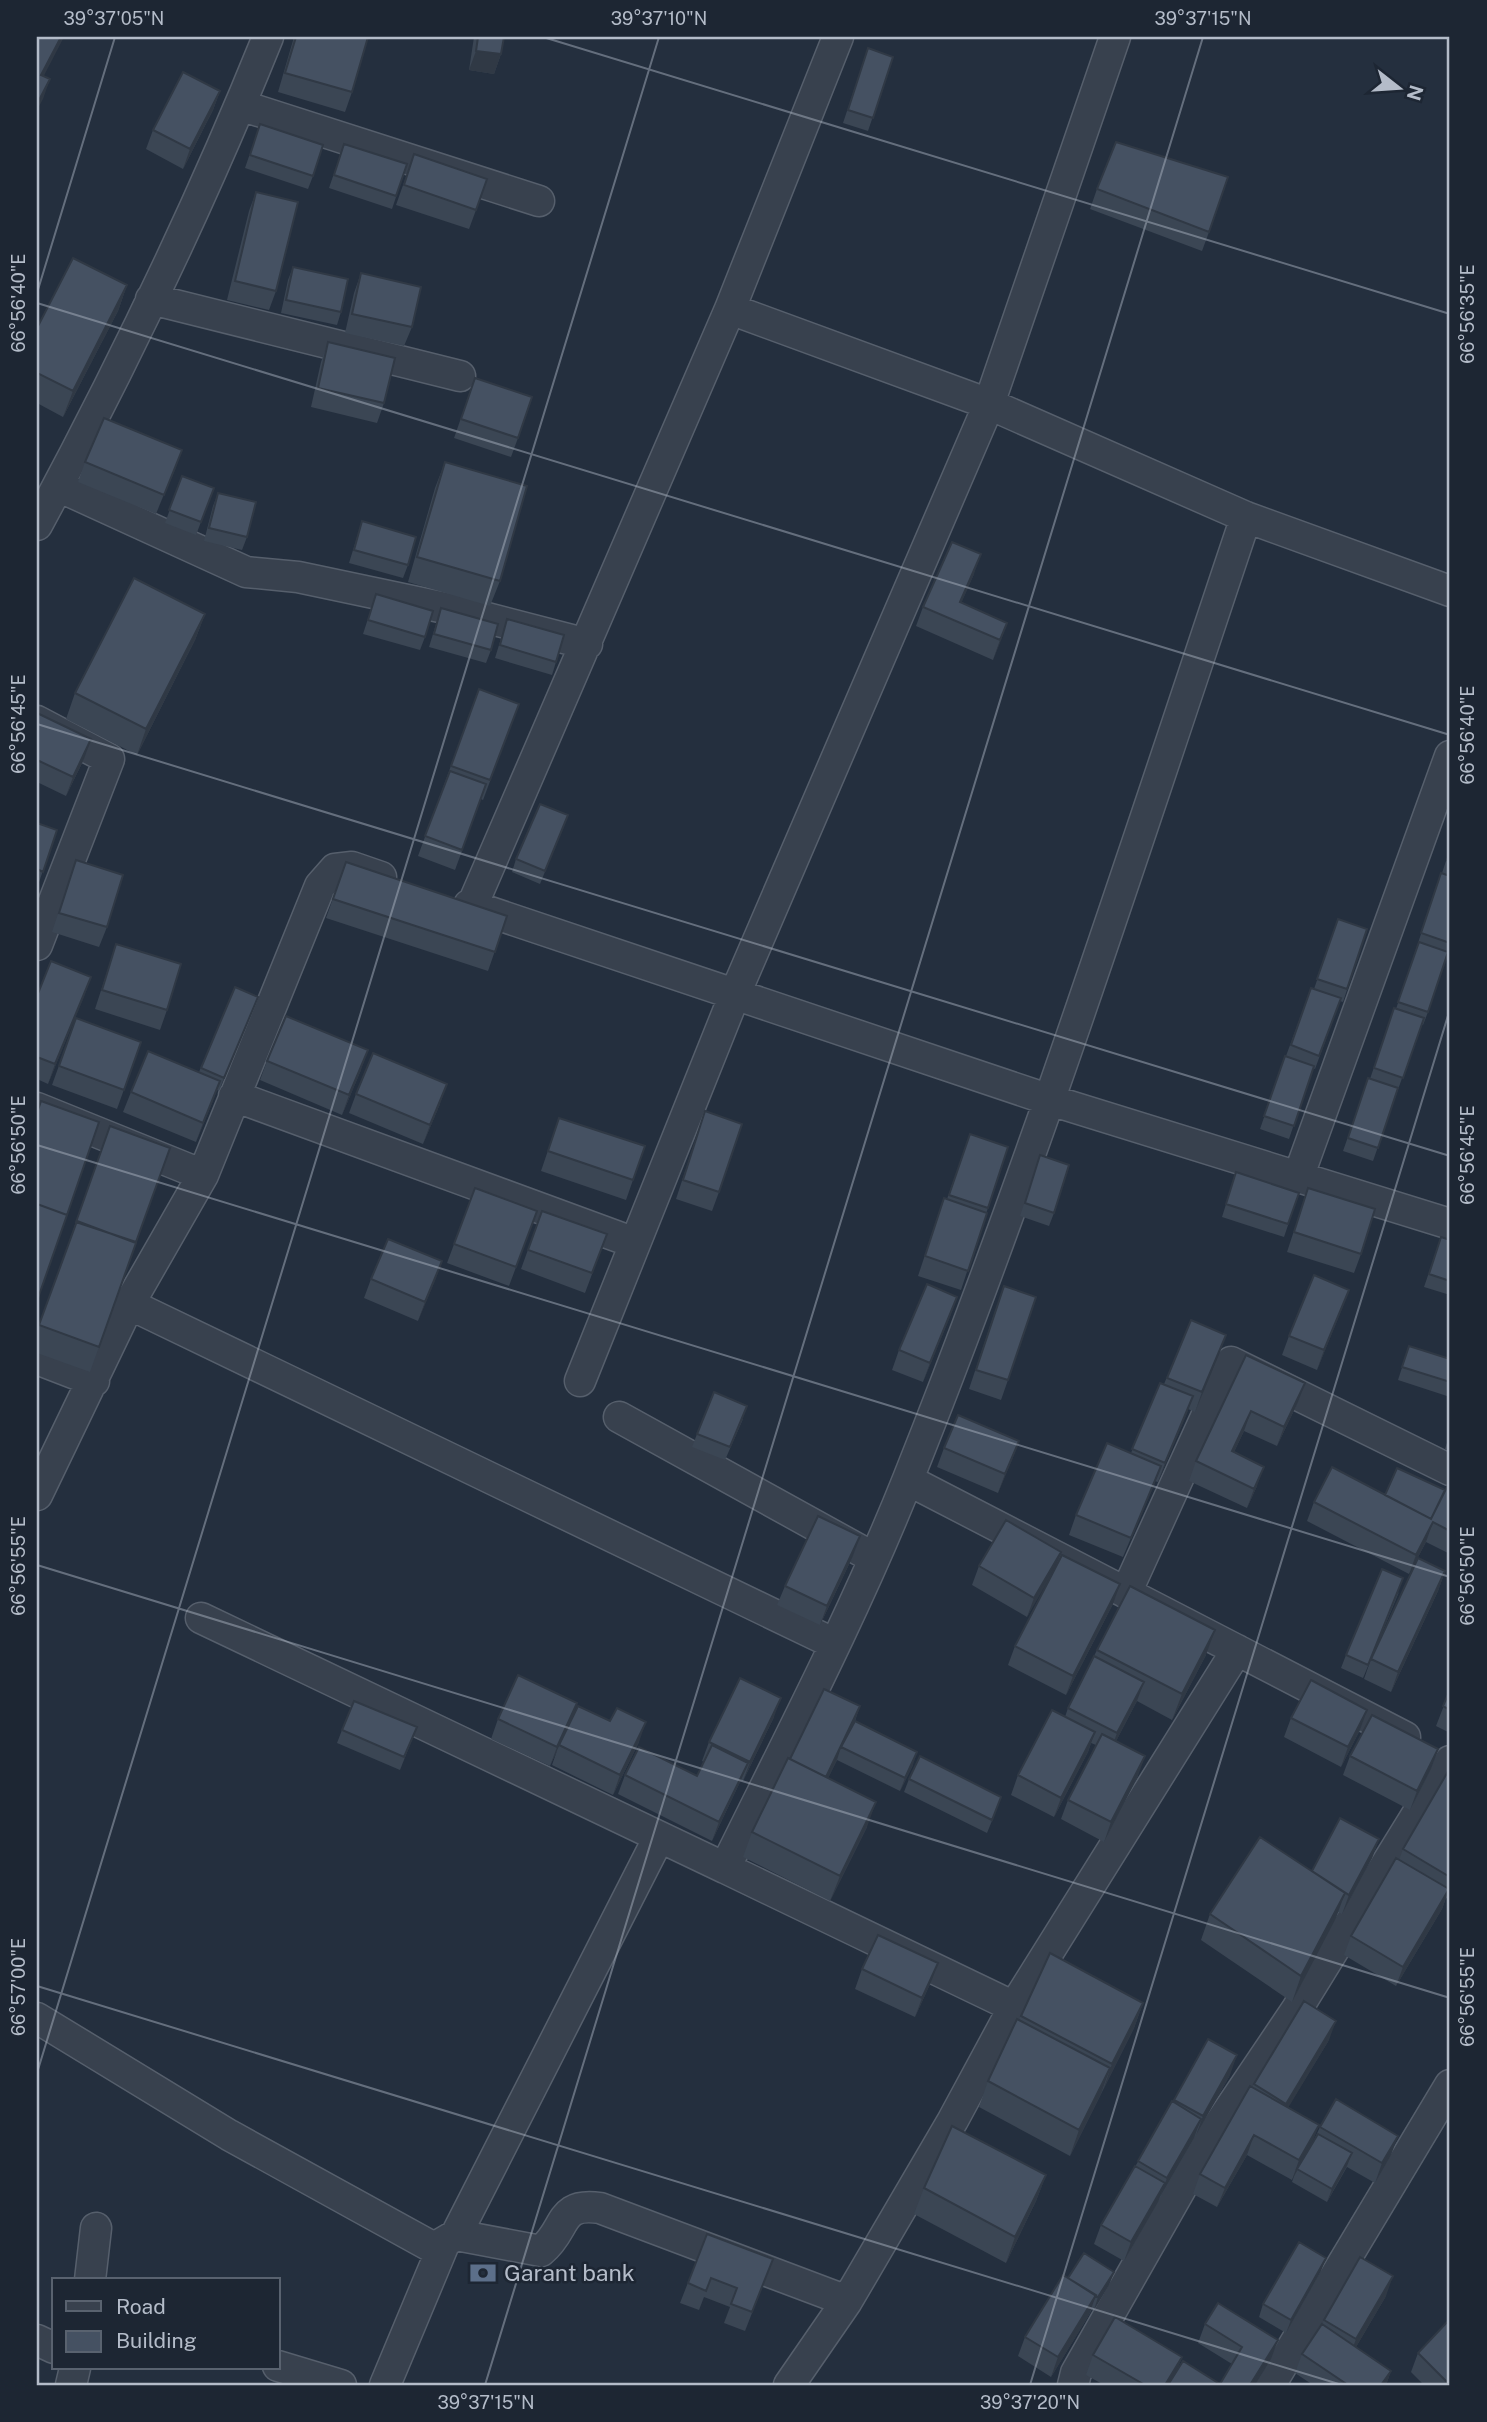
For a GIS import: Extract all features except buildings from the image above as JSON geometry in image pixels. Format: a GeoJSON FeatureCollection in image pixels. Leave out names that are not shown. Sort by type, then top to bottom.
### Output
{"type":"FeatureCollection","features":[{"type":"Feature","properties":{"kind":"street"},"geometry":{"type":"LineString","coordinates":[[37,525],[151,299],[240,105],[268,37]]}},
{"type":"Feature","properties":{"kind":"street"},"geometry":{"type":"LineString","coordinates":[[838,37],[730,309],[587,644],[460,902],[1050,1100],[1300,1175],[1450,1224]]}},
{"type":"Feature","properties":{"kind":"street"},"geometry":{"type":"LineString","coordinates":[[580,1381],[735,994],[989,404],[1115,37]]}},
{"type":"Feature","properties":{"kind":"street"},"geometry":{"type":"LineString","coordinates":[[240,105],[539,201]]}},
{"type":"Feature","properties":{"kind":"street"},"geometry":{"type":"LineString","coordinates":[[151,299],[460,376]]}},
{"type":"Feature","properties":{"kind":"street"},"geometry":{"type":"LineString","coordinates":[[730,309],[989,404],[1246,517],[1450,591]]}},
{"type":"Feature","properties":{"kind":"street"},"geometry":{"type":"LineString","coordinates":[[58,486],[246,572],[298,577],[464,612],[587,644]]}},
{"type":"Feature","properties":{"kind":"street"},"geometry":{"type":"LineString","coordinates":[[725,1868],[835,1644],[908,1480],[1050,1100],[1246,517]]}},
{"type":"Feature","properties":{"kind":"street"},"geometry":{"type":"LineString","coordinates":[[37,722],[109,759],[37,945]]}},
{"type":"Feature","properties":{"kind":"street"},"geometry":{"type":"LineString","coordinates":[[1300,1175],[1450,756]]}},
{"type":"Feature","properties":{"kind":"street"},"geometry":{"type":"LineString","coordinates":[[37,1494],[129,1304],[203,1175],[320,886],[335,869],[352,867],[412,887]]}},
{"type":"Feature","properties":{"kind":"street"},"geometry":{"type":"LineString","coordinates":[[234,1096],[635,1243]]}},
{"type":"Feature","properties":{"kind":"street"},"geometry":{"type":"LineString","coordinates":[[37,1108],[203,1175]]}},
{"type":"Feature","properties":{"kind":"street"},"geometry":{"type":"LineString","coordinates":[[129,1304],[835,1644]]}},
{"type":"Feature","properties":{"kind":"street"},"geometry":{"type":"LineString","coordinates":[[37,1359],[94,1381]]}},
{"type":"Feature","properties":{"kind":"street"},"geometry":{"type":"LineString","coordinates":[[1126,1593],[1231,1362],[1450,1470]]}},
{"type":"Feature","properties":{"kind":"street"},"geometry":{"type":"LineString","coordinates":[[619,1417],[874,1558]]}},
{"type":"Feature","properties":{"kind":"street"},"geometry":{"type":"LineString","coordinates":[[908,1480],[1450,1761],[1297,2009],[1206,2144],[1076,2373],[1073,2385]]}},
{"type":"Feature","properties":{"kind":"street"},"geometry":{"type":"LineString","coordinates":[[201,1618],[1013,2007]]}},
{"type":"Feature","properties":{"kind":"street"},"geometry":{"type":"LineString","coordinates":[[789,2385],[847,2301],[953,2120],[1013,2007],[1237,1650]]}},
{"type":"Feature","properties":{"kind":"street"},"geometry":{"type":"LineString","coordinates":[[385,2385],[450,2239],[659,1837]]}},
{"type":"Feature","properties":{"kind":"street"},"geometry":{"type":"LineString","coordinates":[[37,2018],[229,2134],[435,2248],[450,2239],[541,2250],[553,2239],[570,2210],[582,2206],[600,2208],[847,2301]]}},
{"type":"Feature","properties":{"kind":"street"},"geometry":{"type":"LineString","coordinates":[[1270,2385],[1450,2085]]}},
{"type":"Feature","properties":{"kind":"street"},"geometry":{"type":"LineString","coordinates":[[90,2278],[96,2228]]}},
{"type":"Feature","properties":{"kind":"street"},"geometry":{"type":"LineString","coordinates":[[280,2367],[341,2385]]}},
{"type":"Feature","properties":{"kind":"place","name":"Garant bank"},"geometry":{"type":"Point","coordinates":[483,2273]}}]}
